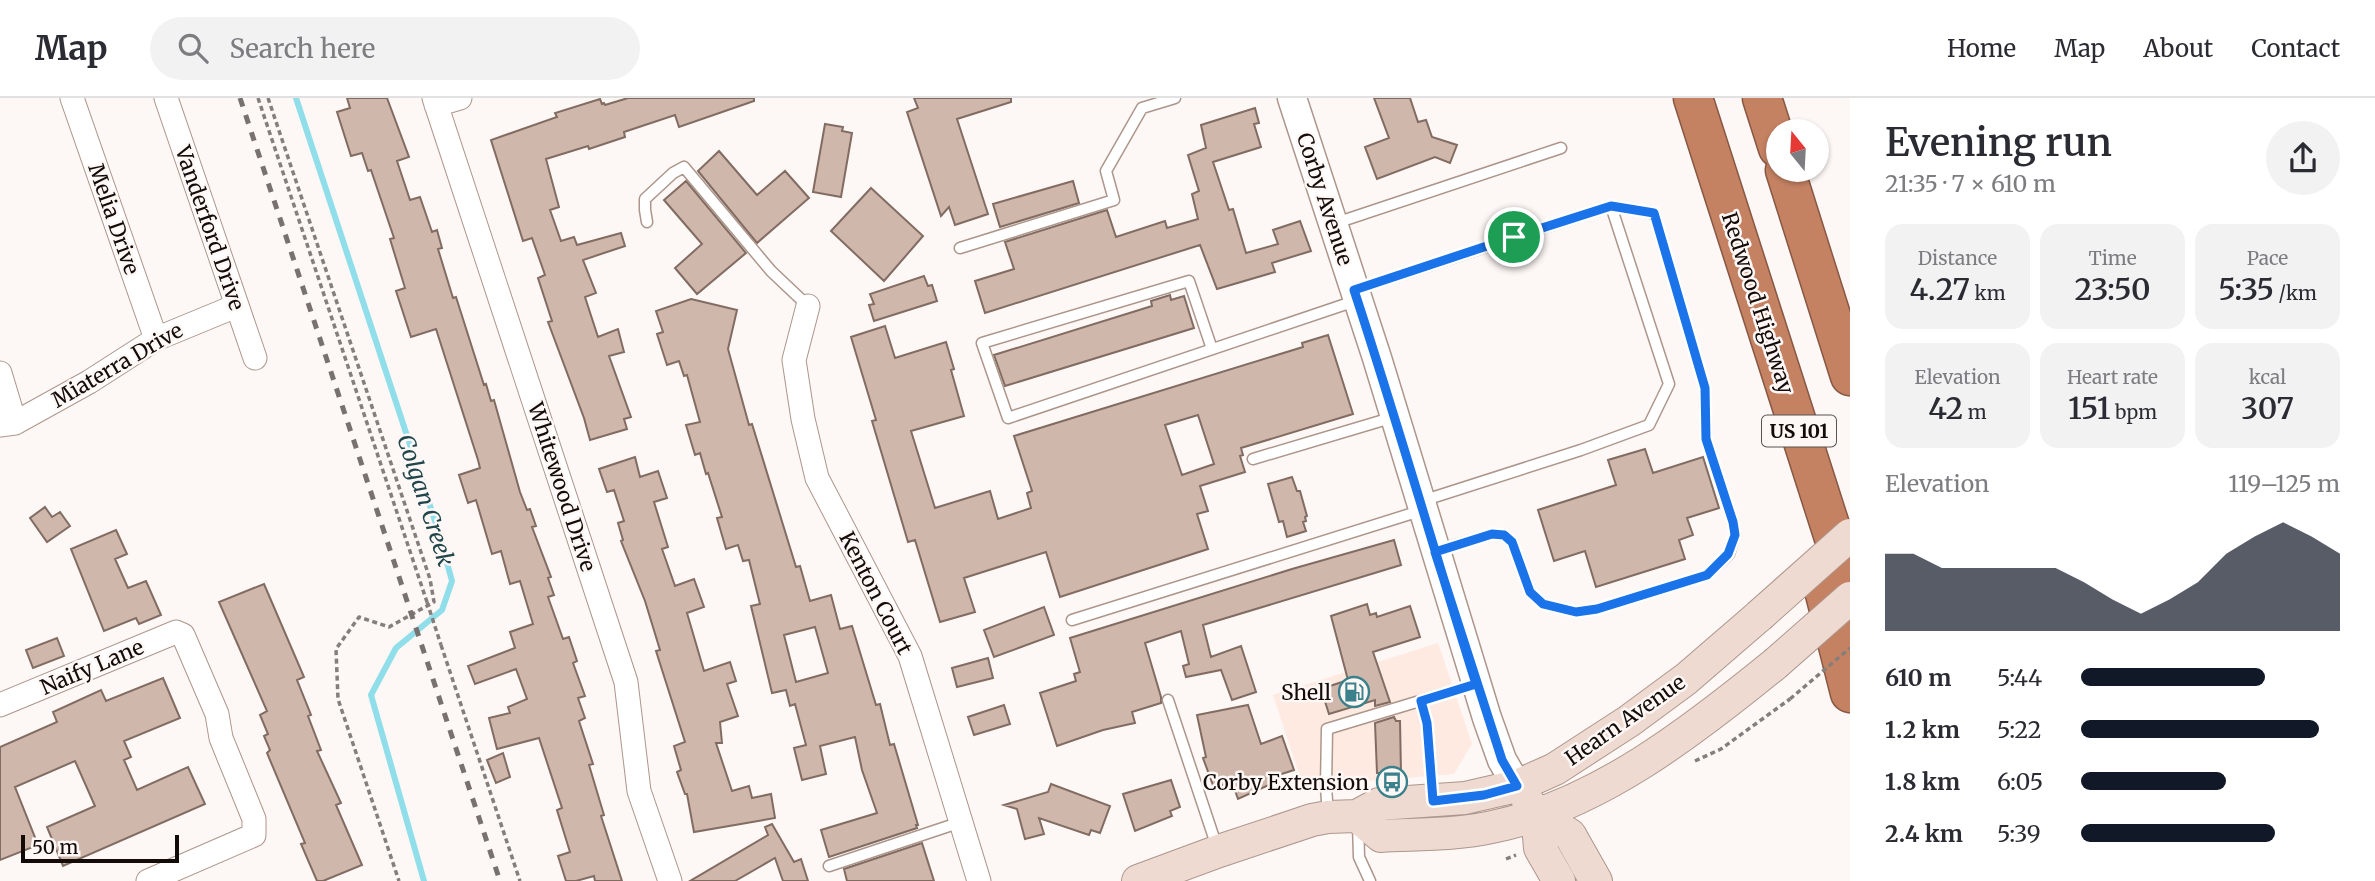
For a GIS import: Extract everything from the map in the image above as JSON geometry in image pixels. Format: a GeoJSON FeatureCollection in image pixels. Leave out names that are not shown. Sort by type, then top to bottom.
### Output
{"type":"FeatureCollection","features":[{"type":"Feature","properties":{"kind":"highway","name":"Redwood Highway"},"geometry":{"type":"LineString","coordinates":[[1693,98],[1850,588]]}},
{"type":"Feature","properties":{"kind":"highway"},"geometry":{"type":"LineString","coordinates":[[1762,98],[1771,119]]}},
{"type":"Feature","properties":{"kind":"highway"},"geometry":{"type":"LineString","coordinates":[[1762,98],[1769,119]]}},
{"type":"Feature","properties":{"kind":"highway"},"geometry":{"type":"LineString","coordinates":[[1789,182],[1850,376]]}},
{"type":"Feature","properties":{"kind":"highway"},"geometry":{"type":"LineString","coordinates":[[1798,182],[1850,308]]}},
{"type":"Feature","properties":{"kind":"highway"},"geometry":{"type":"LineString","coordinates":[[1749,274],[1774,416],[1805,519],[1850,693]]}},
{"type":"Feature","properties":{"kind":"main road","name":"Hearn Avenue"},"geometry":{"type":"LineString","coordinates":[[1138,881],[1282,829],[1343,816],[1379,804],[1484,795],[1517,786],[1555,769],[1629,721],[1686,679],[1850,535]]}},
{"type":"Feature","properties":{"kind":"main road","name":"Hearn Avenue"},"geometry":{"type":"LineString","coordinates":[[1343,816],[1381,836],[1474,831],[1537,814],[1571,800],[1631,770],[1701,724],[1850,598]]}},
{"type":"Feature","properties":{"kind":"main road","name":"Corby Avenue"},"geometry":{"type":"LineString","coordinates":[[1517,786],[1537,814],[1570,835],[1596,881]]}},
{"type":"Feature","properties":{"kind":"main road","name":"Corby Avenue"},"geometry":{"type":"LineString","coordinates":[[1537,814],[1540,848],[1559,881]]}},
{"type":"Feature","properties":{"kind":"street","name":"Melia Drive"},"geometry":{"type":"LineString","coordinates":[[72,98],[156,339]]}},
{"type":"Feature","properties":{"kind":"street","name":"Vanderford Drive"},"geometry":{"type":"LineString","coordinates":[[166,98],[255,358]]}},
{"type":"Feature","properties":{"kind":"street"},"geometry":{"type":"LineString","coordinates":[[435,102],[460,98]]}},
{"type":"Feature","properties":{"kind":"street","name":"Corby Avenue"},"geometry":{"type":"LineString","coordinates":[[1292,98],[1476,684],[1502,760],[1517,786]]}},
{"type":"Feature","properties":{"kind":"street","name":"Whitewood Drive"},"geometry":{"type":"LineString","coordinates":[[435,102],[626,681],[639,791],[670,881]]}},
{"type":"Feature","properties":{"kind":"street","name":"Miaterra Drive"},"geometry":{"type":"LineString","coordinates":[[7,424],[89,382],[156,339],[236,306]]}},
{"type":"Feature","properties":{"kind":"street","name":"Kenton Court"},"geometry":{"type":"LineString","coordinates":[[808,306],[793,360],[817,478],[909,656],[979,881]]}},
{"type":"Feature","properties":{"kind":"street"},"geometry":{"type":"LineString","coordinates":[[0,373],[7,424]]}},
{"type":"Feature","properties":{"kind":"street","name":"Naify Lane"},"geometry":{"type":"LineString","coordinates":[[0,705],[176,632],[183,635],[218,714],[221,738],[254,819],[254,835],[148,881]]}},
{"type":"Feature","properties":{"kind":"lane"},"geometry":{"type":"LineString","coordinates":[[960,248],[1114,200],[1106,171],[1142,108],[1175,98]]}},
{"type":"Feature","properties":{"kind":"lane"},"geometry":{"type":"LineString","coordinates":[[1333,224],[1561,148]]}},
{"type":"Feature","properties":{"kind":"lane"},"geometry":{"type":"LineString","coordinates":[[648,222],[645,199],[673,173],[684,167],[771,271],[808,306]]}},
{"type":"Feature","properties":{"kind":"lane"},"geometry":{"type":"LineString","coordinates":[[1072,620],[1422,506],[1649,425],[1669,384],[1611,206]]}},
{"type":"Feature","properties":{"kind":"lane"},"geometry":{"type":"LineString","coordinates":[[1212,349],[1189,281],[982,343],[1008,418],[1212,349],[1356,295],[1611,206],[1654,213],[1705,388],[1706,439],[1735,535],[1728,554],[1707,575],[1597,609],[1576,612],[1543,604],[1530,592],[1512,542],[1504,535],[1492,534],[1435,552]]}},
{"type":"Feature","properties":{"kind":"lane"},"geometry":{"type":"LineString","coordinates":[[1253,459],[1394,417]]}},
{"type":"Feature","properties":{"kind":"lane"},"geometry":{"type":"LineString","coordinates":[[1370,881],[1343,816],[1325,787],[1327,729],[1476,684]]}},
{"type":"Feature","properties":{"kind":"lane"},"geometry":{"type":"LineString","coordinates":[[1168,700],[1219,851]]}},
{"type":"Feature","properties":{"kind":"lane"},"geometry":{"type":"LineString","coordinates":[[1421,701],[1427,723],[1433,801]]}},
{"type":"Feature","properties":{"kind":"lane"},"geometry":{"type":"LineString","coordinates":[[829,866],[961,822]]}},
{"type":"Feature","properties":{"kind":"path"},"geometry":{"type":"LineString","coordinates":[[258,98],[520,881]]}},
{"type":"Feature","properties":{"kind":"path"},"geometry":{"type":"LineString","coordinates":[[268,98],[432,590],[434,602],[389,627],[359,617],[336,649],[338,699],[399,881]]}},
{"type":"Feature","properties":{"kind":"path"},"geometry":{"type":"LineString","coordinates":[[1790,699],[1850,648]]}},
{"type":"Feature","properties":{"kind":"shaded area"},"geometry":{"type":"Polygon","coordinates":[[[1438,643],[1472,744],[1454,774],[1303,786],[1273,695],[1438,643]]]}},
{"type":"Feature","properties":{"kind":"building"},"geometry":{"type":"Polygon","coordinates":[[[347,98],[387,98],[409,157],[397,161],[410,200],[420,197],[432,232],[437,230],[442,248],[438,249],[453,298],[456,297],[484,385],[486,384],[491,401],[494,400],[520,492],[536,526],[532,527],[551,577],[548,578],[554,595],[548,597],[563,639],[569,637],[577,661],[573,663],[585,696],[578,698],[585,718],[579,721],[593,764],[589,765],[604,815],[601,816],[622,881],[595,881],[594,876],[566,881],[558,856],[570,852],[557,810],[562,808],[539,738],[497,749],[489,718],[510,713],[508,707],[527,699],[516,669],[475,684],[468,666],[515,648],[510,632],[533,624],[520,581],[510,584],[501,551],[492,554],[476,500],[468,503],[459,475],[480,468],[478,460],[436,329],[411,337],[396,291],[405,288],[390,239],[394,238],[371,170],[368,171],[362,153],[351,156],[337,112],[350,108],[347,98]]]}},
{"type":"Feature","properties":{"kind":"building"},"geometry":{"type":"Polygon","coordinates":[[[628,98],[754,98],[754,101],[679,127],[675,115],[624,132],[625,137],[546,159],[559,207],[550,210],[561,241],[574,237],[577,245],[621,233],[625,246],[583,260],[596,293],[585,297],[598,337],[618,329],[624,352],[609,356],[631,417],[624,419],[627,429],[590,440],[548,322],[552,321],[538,278],[545,275],[532,238],[523,241],[491,140],[557,117],[555,113],[600,99],[605,105],[628,98]]]}},
{"type":"Feature","properties":{"kind":"building"},"geometry":{"type":"Polygon","coordinates":[[[914,98],[1011,98],[1011,102],[957,119],[988,214],[955,225],[949,207],[941,216],[907,112],[918,108],[914,98]]]}},
{"type":"Feature","properties":{"kind":"building"},"geometry":{"type":"Polygon","coordinates":[[[1374,98],[1410,98],[1418,122],[1426,120],[1432,137],[1457,145],[1450,163],[1435,157],[1377,179],[1365,147],[1389,138],[1374,98]]]}},
{"type":"Feature","properties":{"kind":"building"},"geometry":{"type":"Polygon","coordinates":[[[1255,108],[1259,123],[1254,124],[1261,147],[1213,162],[1229,210],[1233,209],[1246,253],[1278,244],[1273,230],[1300,221],[1311,251],[1272,263],[1275,272],[1217,289],[1200,245],[985,313],[975,281],[1014,269],[1005,242],[1107,210],[1116,237],[1165,221],[1167,228],[1198,219],[1192,194],[1199,191],[1188,155],[1206,148],[1201,125],[1255,108]]]}},
{"type":"Feature","properties":{"kind":"building"},"geometry":{"type":"Polygon","coordinates":[[[825,124],[843,127],[842,131],[852,133],[841,197],[813,192],[825,124]]]}},
{"type":"Feature","properties":{"kind":"building"},"geometry":{"type":"Polygon","coordinates":[[[719,151],[757,195],[785,171],[809,198],[757,243],[698,171],[719,151]]]}},
{"type":"Feature","properties":{"kind":"building"},"geometry":{"type":"Polygon","coordinates":[[[686,181],[746,253],[697,294],[675,268],[702,244],[664,200],[686,181]]]}},
{"type":"Feature","properties":{"kind":"building"},"geometry":{"type":"Polygon","coordinates":[[[1073,181],[1079,203],[1000,227],[993,204],[1073,181]]]}},
{"type":"Feature","properties":{"kind":"building"},"geometry":{"type":"Polygon","coordinates":[[[871,188],[923,236],[884,281],[831,231],[871,188]]]}},
{"type":"Feature","properties":{"kind":"building"},"geometry":{"type":"Polygon","coordinates":[[[924,276],[928,286],[932,285],[937,301],[874,321],[869,305],[874,304],[870,294],[924,276]]]}},
{"type":"Feature","properties":{"kind":"building"},"geometry":{"type":"Polygon","coordinates":[[[1170,295],[1171,300],[1184,296],[1194,328],[1005,386],[994,355],[1152,306],[1151,301],[1170,295]]]}},
{"type":"Feature","properties":{"kind":"building"},"geometry":{"type":"Polygon","coordinates":[[[691,299],[737,310],[728,349],[749,425],[752,424],[796,567],[800,566],[810,601],[831,595],[840,629],[852,626],[876,705],[880,704],[890,745],[894,744],[917,828],[829,857],[821,830],[877,813],[862,770],[855,737],[820,746],[826,774],[802,780],[794,748],[806,745],[795,704],[790,706],[786,690],[772,693],[751,606],[760,604],[749,560],[743,561],[738,545],[726,549],[717,518],[722,517],[708,473],[706,474],[700,453],[695,455],[686,425],[700,422],[687,375],[684,376],[679,361],[667,365],[657,334],[663,332],[656,311],[691,299]],[[815,627],[784,635],[796,682],[828,673],[815,627]]]}},
{"type":"Feature","properties":{"kind":"building"},"geometry":{"type":"Polygon","coordinates":[[[885,326],[895,358],[946,342],[964,416],[911,431],[935,508],[990,491],[998,519],[1031,508],[1027,493],[1032,491],[1014,436],[1303,347],[1302,343],[1328,335],[1353,414],[1241,448],[1243,455],[1240,456],[1245,472],[1200,486],[1208,511],[1197,514],[1208,549],[1060,597],[1046,552],[964,578],[975,612],[940,622],[915,540],[908,542],[872,421],[876,420],[851,337],[885,326]],[[1198,415],[1165,425],[1182,475],[1214,464],[1198,415]]]}},
{"type":"Feature","properties":{"kind":"building"},"geometry":{"type":"Polygon","coordinates":[[[1645,449],[1653,473],[1703,457],[1719,508],[1687,518],[1693,535],[1679,540],[1685,559],[1596,587],[1585,551],[1554,561],[1538,510],[1616,485],[1608,460],[1645,449]]]}},
{"type":"Feature","properties":{"kind":"building"},"geometry":{"type":"Polygon","coordinates":[[[635,457],[640,477],[658,471],[667,498],[654,502],[668,547],[662,549],[675,586],[694,579],[704,607],[687,613],[704,671],[730,662],[736,681],[727,684],[738,716],[720,722],[722,743],[716,743],[732,791],[749,786],[752,798],[771,794],[775,818],[694,832],[687,794],[677,772],[681,770],[674,746],[685,742],[656,651],[660,650],[645,601],[621,541],[623,540],[618,523],[624,521],[614,490],[607,492],[599,469],[635,457]]]}},
{"type":"Feature","properties":{"kind":"building"},"geometry":{"type":"Polygon","coordinates":[[[1292,477],[1297,491],[1300,491],[1307,516],[1303,522],[1306,531],[1287,537],[1283,521],[1279,522],[1268,484],[1292,477]]]}},
{"type":"Feature","properties":{"kind":"building"},"geometry":{"type":"Polygon","coordinates":[[[45,507],[52,517],[60,512],[70,526],[47,542],[30,518],[45,507]]]}},
{"type":"Feature","properties":{"kind":"building"},"geometry":{"type":"Polygon","coordinates":[[[116,530],[127,554],[115,559],[128,588],[146,581],[161,615],[139,624],[136,618],[104,631],[71,549],[116,530]]]}},
{"type":"Feature","properties":{"kind":"building"},"geometry":{"type":"Polygon","coordinates":[[[1394,540],[1401,565],[1203,625],[1211,657],[1241,646],[1256,692],[1232,700],[1221,670],[1186,677],[1183,666],[1189,664],[1181,631],[1145,643],[1161,703],[1132,712],[1135,723],[1103,730],[1057,746],[1040,693],[1076,681],[1074,674],[1080,672],[1070,638],[1394,540]]]}},
{"type":"Feature","properties":{"kind":"building"},"geometry":{"type":"Polygon","coordinates":[[[264,584],[304,677],[297,680],[321,750],[317,751],[341,803],[336,805],[362,865],[323,881],[317,881],[301,844],[305,843],[267,753],[270,750],[264,736],[268,734],[260,715],[267,711],[219,602],[264,584]]]}},
{"type":"Feature","properties":{"kind":"building"},"geometry":{"type":"Polygon","coordinates":[[[1367,604],[1370,615],[1376,613],[1377,617],[1410,606],[1420,637],[1373,652],[1390,702],[1375,706],[1375,700],[1329,714],[1321,689],[1348,680],[1331,616],[1367,604]]]}},
{"type":"Feature","properties":{"kind":"building"},"geometry":{"type":"Polygon","coordinates":[[[1044,607],[1054,635],[994,657],[984,630],[1044,607]]]}},
{"type":"Feature","properties":{"kind":"building"},"geometry":{"type":"Polygon","coordinates":[[[57,638],[64,656],[33,668],[26,650],[57,638]]]}},
{"type":"Feature","properties":{"kind":"building"},"geometry":{"type":"Polygon","coordinates":[[[988,658],[993,678],[957,687],[952,668],[988,658]]]}},
{"type":"Feature","properties":{"kind":"building"},"geometry":{"type":"Polygon","coordinates":[[[163,678],[180,718],[124,741],[131,757],[124,760],[137,790],[188,767],[205,804],[63,866],[47,827],[95,806],[75,761],[15,787],[38,845],[0,860],[0,747],[57,722],[53,712],[101,690],[106,701],[163,678]]]}},
{"type":"Feature","properties":{"kind":"building"},"geometry":{"type":"Polygon","coordinates":[[[1004,705],[1010,724],[974,735],[968,717],[1004,705]]]}},
{"type":"Feature","properties":{"kind":"building"},"geometry":{"type":"Polygon","coordinates":[[[1248,705],[1261,744],[1282,736],[1294,770],[1269,778],[1271,784],[1238,799],[1232,782],[1214,788],[1203,758],[1206,757],[1197,715],[1248,705]]]}},
{"type":"Feature","properties":{"kind":"building"},"geometry":{"type":"Polygon","coordinates":[[[1394,717],[1396,721],[1400,721],[1401,773],[1377,773],[1375,723],[1394,717]]]}},
{"type":"Feature","properties":{"kind":"building"},"geometry":{"type":"Polygon","coordinates":[[[503,753],[510,777],[496,783],[487,760],[503,753]]]}},
{"type":"Feature","properties":{"kind":"building"},"geometry":{"type":"Polygon","coordinates":[[[1171,780],[1180,807],[1170,811],[1172,816],[1135,831],[1123,794],[1171,780]]]}},
{"type":"Feature","properties":{"kind":"building"},"geometry":{"type":"Polygon","coordinates":[[[1051,784],[1110,806],[1100,833],[1091,830],[1089,835],[1039,818],[1044,834],[1025,839],[1017,809],[1004,805],[1048,792],[1051,784]]]}},
{"type":"Feature","properties":{"kind":"building"},"geometry":{"type":"Polygon","coordinates":[[[772,824],[794,862],[801,859],[808,881],[783,881],[775,858],[735,881],[690,881],[768,835],[765,827],[772,824]]]}},
{"type":"Feature","properties":{"kind":"building"},"geometry":{"type":"Polygon","coordinates":[[[922,843],[934,881],[847,881],[844,869],[922,843]]]}},
{"type":"Feature","properties":{"kind":"waterway","name":"Colgan Creek"},"geometry":{"type":"LineString","coordinates":[[296,98],[438,530],[452,581],[442,610],[396,648],[371,695],[424,881]]}},
{"type":"Feature","properties":{"kind":"railway"},"geometry":{"type":"LineString","coordinates":[[240,98],[500,881]]}},
{"type":"Feature","properties":{"kind":"place","name":"Shell"},"geometry":{"type":"Point","coordinates":[1354,692]}},
{"type":"Feature","properties":{"kind":"place","name":"Corby Extension"},"geometry":{"type":"Point","coordinates":[1392,782]}},
{"type":"Feature","properties":{"kind":"route"},"geometry":{"type":"LineString","coordinates":[[1514,237],[1354,290],[1377,358],[1435,552],[1476,684],[1421,701],[1427,723],[1432,764],[1433,801],[1484,795],[1517,786],[1502,760],[1435,552],[1492,534],[1504,535],[1512,542],[1530,592],[1543,604],[1576,612],[1597,609],[1707,575],[1728,554],[1735,535],[1706,439],[1705,388],[1654,213],[1611,206],[1514,237]]}}]}
